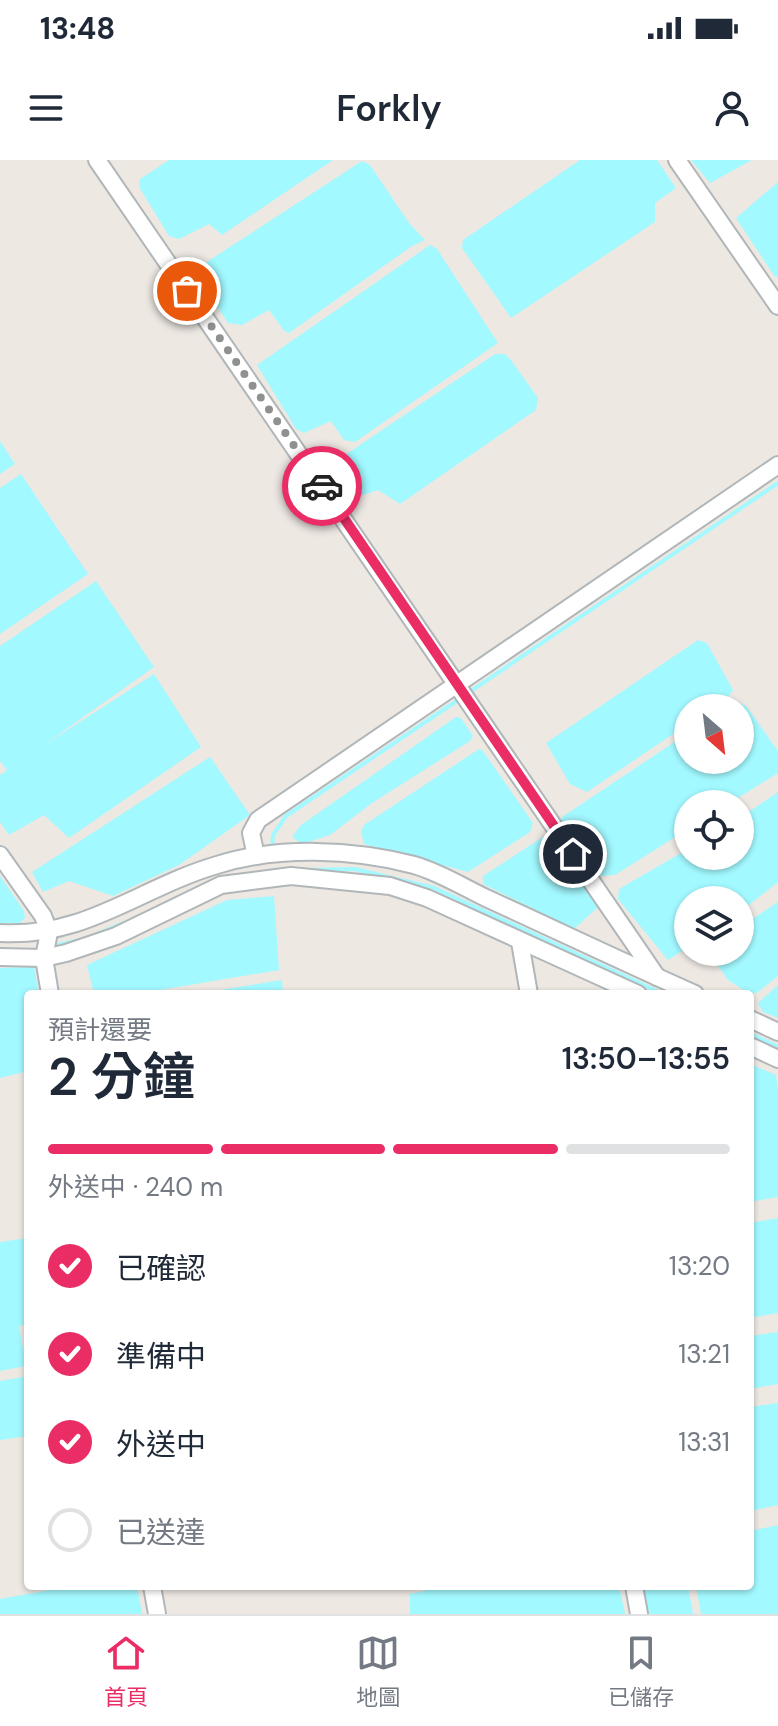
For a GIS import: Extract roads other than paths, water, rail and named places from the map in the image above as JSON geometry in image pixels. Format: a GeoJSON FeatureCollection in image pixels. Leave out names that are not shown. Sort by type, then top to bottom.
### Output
{"type":"FeatureCollection","features":[{"type":"Feature","properties":{"kind":"street"},"geometry":{"type":"LineString","coordinates":[[97,160],[657,977]]}},
{"type":"Feature","properties":{"kind":"street"},"geometry":{"type":"LineString","coordinates":[[677,160],[778,306]]}},
{"type":"Feature","properties":{"kind":"street"},"geometry":{"type":"LineString","coordinates":[[256,856],[251,833],[258,820],[778,465]]}},
{"type":"Feature","properties":{"kind":"street"},"geometry":{"type":"LineString","coordinates":[[0,933],[49,932],[81,924],[214,865],[289,852],[356,856],[416,866],[686,990]]}},
{"type":"Feature","properties":{"kind":"street"},"geometry":{"type":"LineString","coordinates":[[0,855],[43,916],[49,932],[44,958],[49,990]]}},
{"type":"Feature","properties":{"kind":"street"},"geometry":{"type":"LineString","coordinates":[[0,957],[44,958],[116,936],[221,885],[291,876],[390,886],[427,898],[629,990]]}},
{"type":"Feature","properties":{"kind":"street"},"geometry":{"type":"LineString","coordinates":[[520,942],[528,990]]}},
{"type":"Feature","properties":{"kind":"street"},"geometry":{"type":"LineString","coordinates":[[754,1021],[778,1032]]}},
{"type":"Feature","properties":{"kind":"street"},"geometry":{"type":"LineString","coordinates":[[754,1048],[778,1059]]}},
{"type":"Feature","properties":{"kind":"street"},"geometry":{"type":"LineString","coordinates":[[153,1590],[157,1614]]}},
{"type":"Feature","properties":{"kind":"street"},"geometry":{"type":"LineString","coordinates":[[635,1590],[639,1614]]}},
{"type":"Feature","properties":{"kind":"water"},"geometry":{"type":"Polygon","coordinates":[[[169,160],[333,160],[222,235],[209,224],[179,239],[169,236],[139,187],[140,179],[169,160]]]}},
{"type":"Feature","properties":{"kind":"water"},"geometry":{"type":"Polygon","coordinates":[[[580,160],[657,160],[676,188],[655,203],[655,222],[511,318],[462,248],[463,240],[580,160]]]}},
{"type":"Feature","properties":{"kind":"water"},"geometry":{"type":"Polygon","coordinates":[[[691,160],[752,160],[710,183],[691,160]]]}},
{"type":"Feature","properties":{"kind":"water"},"geometry":{"type":"Polygon","coordinates":[[[362,161],[370,165],[409,223],[425,240],[289,333],[284,331],[269,310],[242,325],[228,323],[197,276],[199,267],[362,161]]]}},
{"type":"Feature","properties":{"kind":"water"},"geometry":{"type":"Polygon","coordinates":[[[778,182],[778,277],[775,277],[736,218],[778,182]]]}},
{"type":"Feature","properties":{"kind":"water"},"geometry":{"type":"Polygon","coordinates":[[[430,245],[437,249],[498,343],[355,442],[344,440],[331,421],[304,433],[296,429],[257,365],[430,245]]]}},
{"type":"Feature","properties":{"kind":"water"},"geometry":{"type":"Polygon","coordinates":[[[495,354],[505,354],[511,360],[538,398],[536,410],[400,504],[378,490],[354,498],[336,470],[336,461],[495,354]]]}},
{"type":"Feature","properties":{"kind":"water"},"geometry":{"type":"Polygon","coordinates":[[[0,441],[15,464],[0,474],[0,441]]]}},
{"type":"Feature","properties":{"kind":"water"},"geometry":{"type":"Polygon","coordinates":[[[21,474],[88,574],[0,634],[0,488],[21,474]]]}},
{"type":"Feature","properties":{"kind":"water"},"geometry":{"type":"Polygon","coordinates":[[[96,581],[154,667],[41,747],[154,674],[201,747],[69,838],[44,815],[9,835],[0,822],[0,775],[7,770],[0,761],[0,646],[96,581]]]}},
{"type":"Feature","properties":{"kind":"water"},"geometry":{"type":"Polygon","coordinates":[[[698,640],[707,643],[733,690],[730,694],[674,694],[674,733],[587,792],[570,784],[546,743],[698,640]]]}},
{"type":"Feature","properties":{"kind":"water"},"geometry":{"type":"Polygon","coordinates":[[[456,717],[461,718],[473,736],[470,741],[372,803],[330,835],[302,844],[292,837],[301,825],[456,717]]]}},
{"type":"Feature","properties":{"kind":"water"},"geometry":{"type":"Polygon","coordinates":[[[754,717],[778,751],[778,773],[751,790],[674,790],[674,838],[615,875],[599,876],[562,823],[562,817],[674,742],[674,774],[754,774],[754,717]]]}},
{"type":"Feature","properties":{"kind":"water"},"geometry":{"type":"Polygon","coordinates":[[[479,749],[533,823],[530,832],[468,872],[364,844],[361,832],[364,825],[479,749]]]}},
{"type":"Feature","properties":{"kind":"water"},"geometry":{"type":"Polygon","coordinates":[[[210,757],[250,815],[179,865],[113,896],[69,881],[43,892],[32,872],[210,757]]]}},
{"type":"Feature","properties":{"kind":"water"},"geometry":{"type":"Polygon","coordinates":[[[778,792],[778,882],[754,901],[754,886],[674,886],[674,956],[668,960],[618,899],[619,889],[674,857],[674,870],[754,870],[754,808],[778,792]]]}},
{"type":"Feature","properties":{"kind":"water"},"geometry":{"type":"Polygon","coordinates":[[[546,835],[598,907],[574,929],[483,884],[483,876],[546,835]]]}},
{"type":"Feature","properties":{"kind":"water"},"geometry":{"type":"Polygon","coordinates":[[[0,876],[24,911],[25,918],[20,923],[0,923],[0,876]]]}},
{"type":"Feature","properties":{"kind":"water"},"geometry":{"type":"Polygon","coordinates":[[[274,896],[279,970],[160,990],[93,990],[87,965],[227,900],[274,896]]]}},
{"type":"Feature","properties":{"kind":"water"},"geometry":{"type":"Polygon","coordinates":[[[778,902],[778,976],[754,993],[754,990],[744,990],[728,980],[718,966],[754,966],[754,918],[778,902]]]}},
{"type":"Feature","properties":{"kind":"water"},"geometry":{"type":"Polygon","coordinates":[[[34,967],[38,990],[24,990],[24,1072],[0,1078],[0,968],[34,967]]]}},
{"type":"Feature","properties":{"kind":"water"},"geometry":{"type":"Polygon","coordinates":[[[282,980],[283,990],[221,990],[282,980]]]}},
{"type":"Feature","properties":{"kind":"water"},"geometry":{"type":"Polygon","coordinates":[[[778,985],[778,1018],[763,1012],[758,1003],[778,985]]]}},
{"type":"Feature","properties":{"kind":"water"},"geometry":{"type":"Polygon","coordinates":[[[754,1066],[776,1075],[778,1197],[754,1201],[754,1066]]]}},
{"type":"Feature","properties":{"kind":"water"},"geometry":{"type":"Polygon","coordinates":[[[778,1218],[778,1313],[754,1317],[754,1222],[778,1218]]]}},
{"type":"Feature","properties":{"kind":"water"},"geometry":{"type":"Polygon","coordinates":[[[24,1239],[24,1325],[19,1326],[24,1366],[0,1371],[0,1242],[24,1239]]]}},
{"type":"Feature","properties":{"kind":"water"},"geometry":{"type":"Polygon","coordinates":[[[778,1332],[778,1384],[754,1388],[754,1335],[778,1332]]]}},
{"type":"Feature","properties":{"kind":"water"},"geometry":{"type":"Polygon","coordinates":[[[24,1377],[24,1437],[0,1440],[0,1381],[24,1377]]]}},
{"type":"Feature","properties":{"kind":"water"},"geometry":{"type":"Polygon","coordinates":[[[778,1403],[778,1505],[754,1510],[754,1406],[778,1403]]]}},
{"type":"Feature","properties":{"kind":"water"},"geometry":{"type":"Polygon","coordinates":[[[778,1525],[778,1614],[701,1614],[697,1590],[754,1590],[754,1530],[778,1525]]]}},
{"type":"Feature","properties":{"kind":"water"},"geometry":{"type":"Polygon","coordinates":[[[50,1590],[138,1590],[142,1614],[0,1614],[0,1599],[50,1590]]]}},
{"type":"Feature","properties":{"kind":"water"},"geometry":{"type":"Polygon","coordinates":[[[428,1590],[620,1590],[625,1614],[410,1614],[410,1594],[428,1590]]]}},
{"type":"Feature","properties":{"kind":"water"},"geometry":{"type":"Polygon","coordinates":[[[644,1590],[689,1590],[693,1614],[648,1614],[644,1590]]]}},
{"type":"Feature","properties":{"kind":"waterway"},"geometry":{"type":"LineString","coordinates":[[468,693],[778,483]]}},
{"type":"Feature","properties":{"kind":"waterway"},"geometry":{"type":"LineString","coordinates":[[272,848],[273,835],[286,816],[461,698]]}},
{"type":"Feature","properties":{"kind":"waterway"},"geometry":{"type":"LineString","coordinates":[[304,870],[355,869],[434,888],[654,990]]}},
{"type":"Feature","properties":{"kind":"waterway"},"geometry":{"type":"LineString","coordinates":[[92,936],[136,918]]}},
{"type":"Feature","properties":{"kind":"waterway"},"geometry":{"type":"LineString","coordinates":[[50,947],[84,939]]}},
{"type":"Feature","properties":{"kind":"waterway"},"geometry":{"type":"LineString","coordinates":[[754,1036],[778,1047]]}}]}
